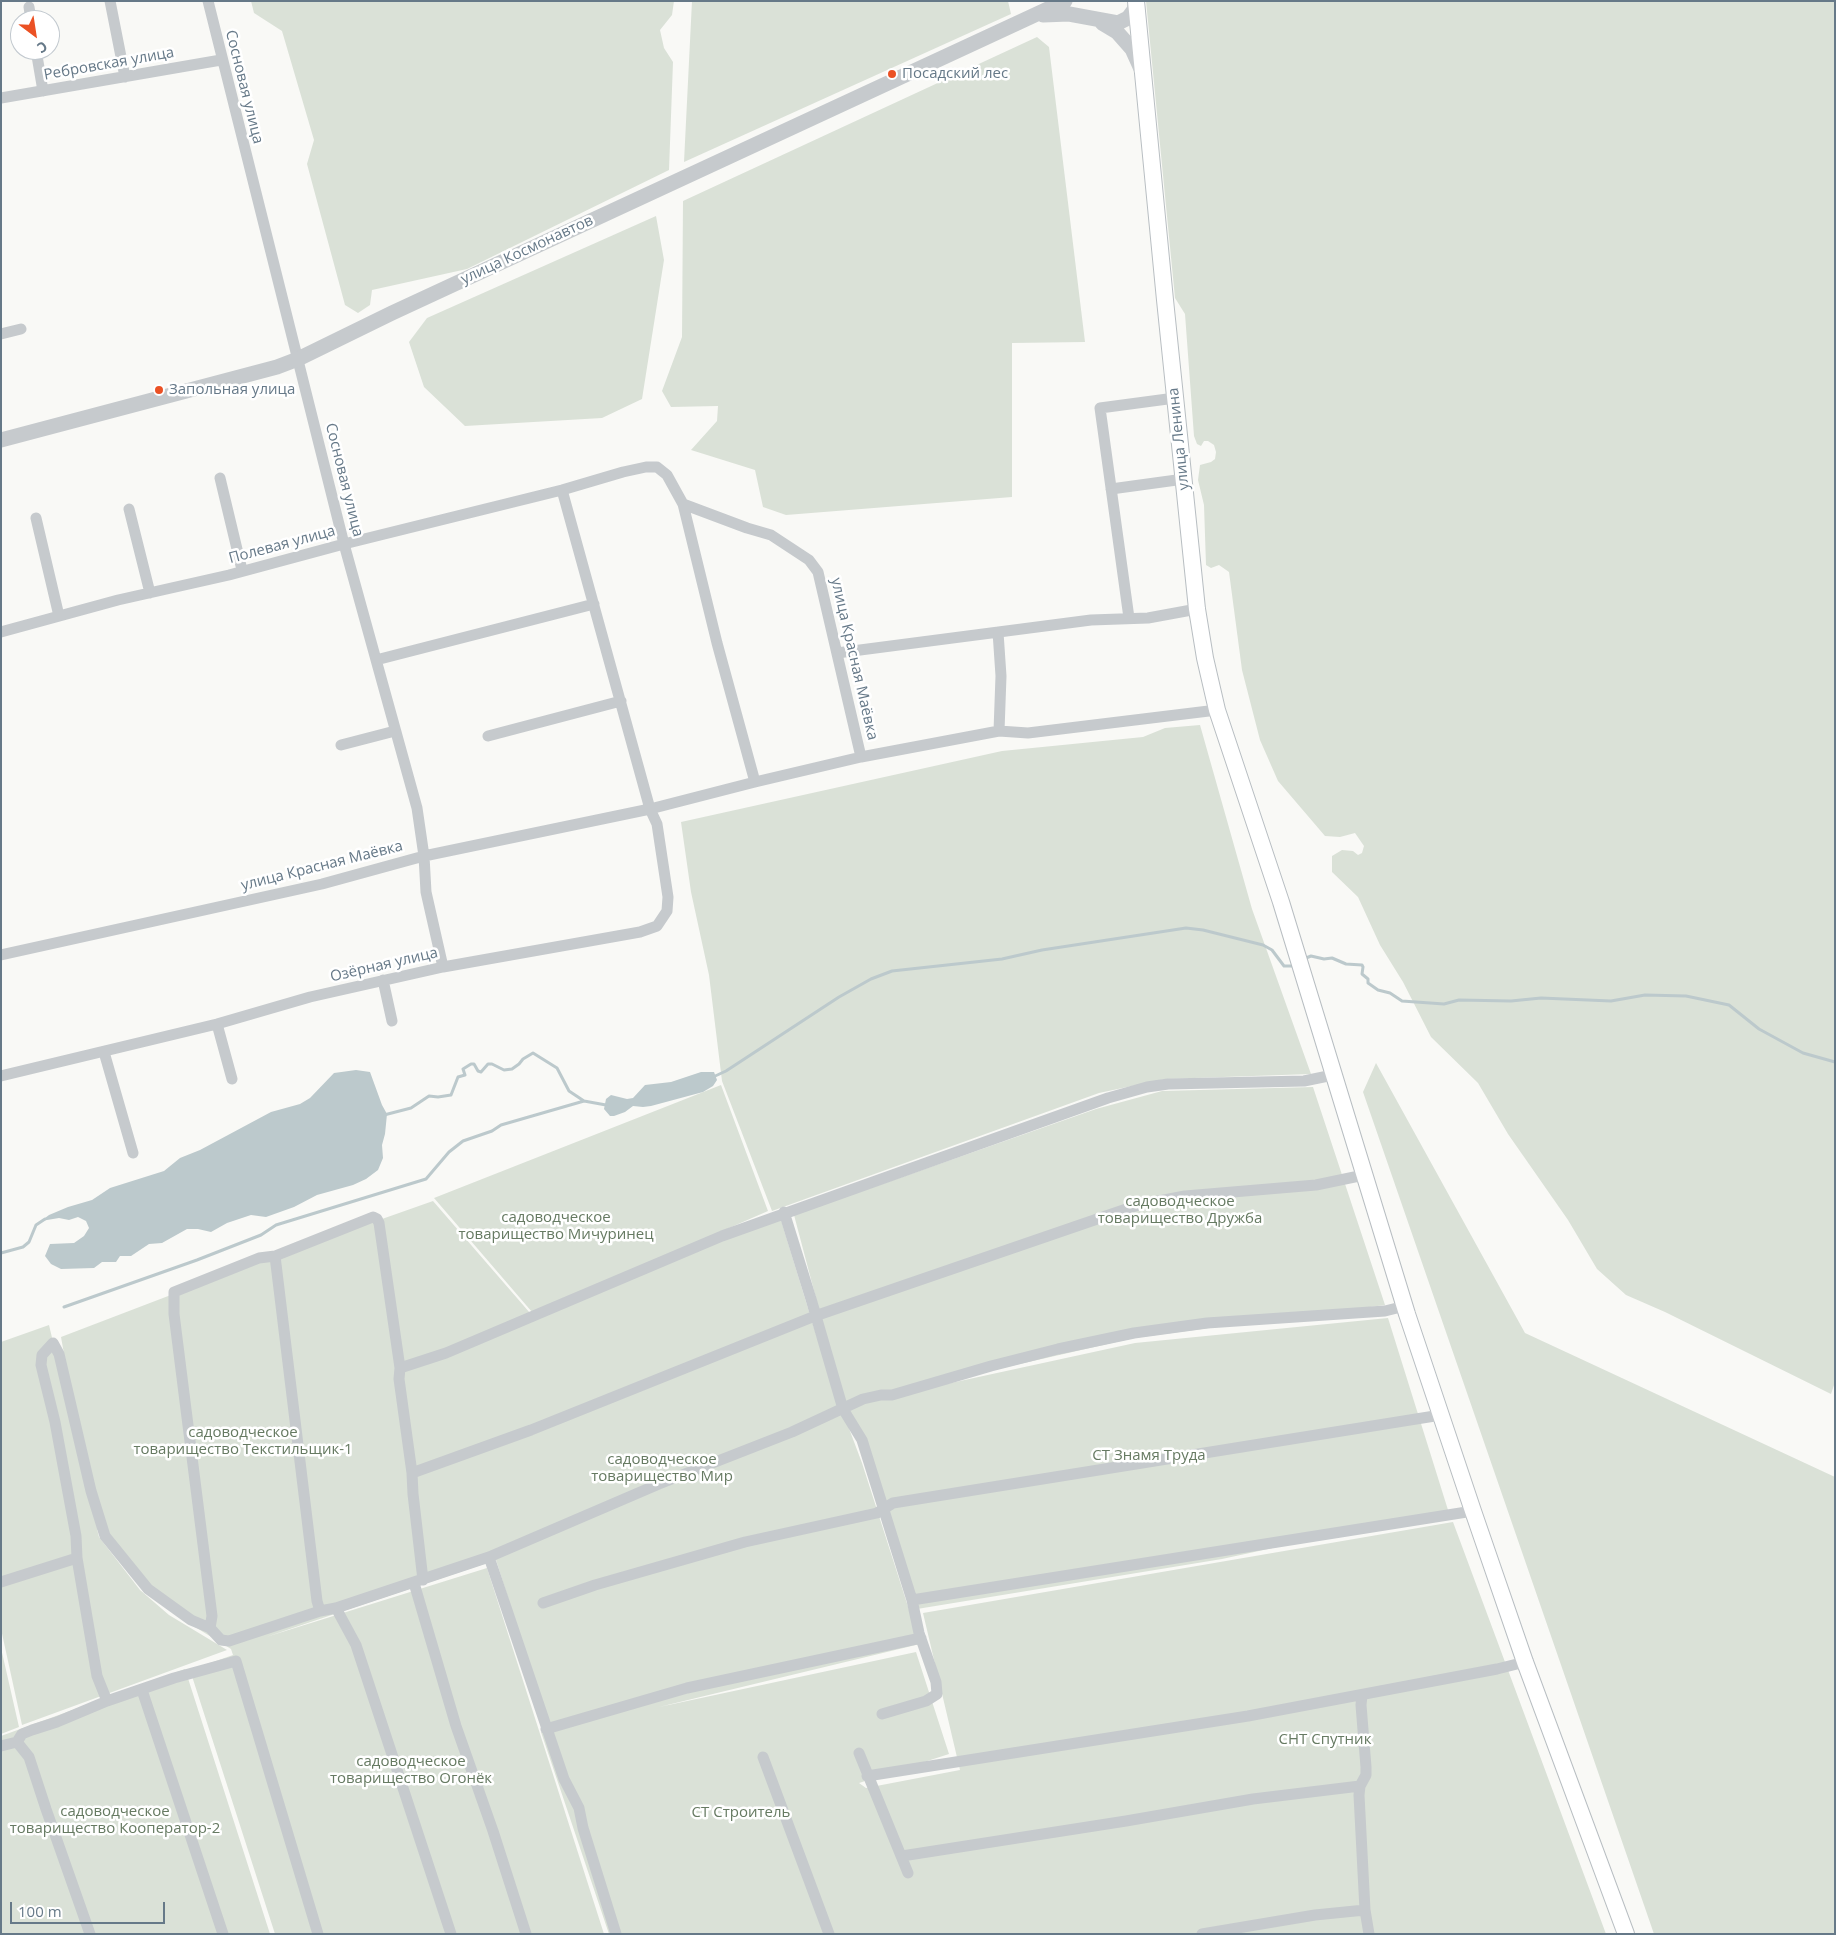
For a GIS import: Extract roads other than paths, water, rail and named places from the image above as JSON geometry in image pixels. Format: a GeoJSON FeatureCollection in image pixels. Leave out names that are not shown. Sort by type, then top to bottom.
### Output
{"type":"FeatureCollection","features":[{"type":"Feature","properties":{"kind":"main road","name":"улица Ленина"},"geometry":{"type":"LineString","coordinates":[[1136,1],[1198,609],[1205,658],[1218,710],[1270,867],[1364,1175],[1441,1415],[1525,1662],[1626,1934]]}},
{"type":"Feature","properties":{"kind":"street"},"geometry":{"type":"LineString","coordinates":[[110,1],[124,77]]}},
{"type":"Feature","properties":{"kind":"street","name":"Сосновая улица"},"geometry":{"type":"LineString","coordinates":[[208,1],[344,544],[417,808],[424,856],[426,892],[443,967]]}},
{"type":"Feature","properties":{"kind":"street","name":"улица Космонавтов"},"geometry":{"type":"LineString","coordinates":[[1,440],[277,367],[298,359],[428,296],[1065,1]]}},
{"type":"Feature","properties":{"kind":"street"},"geometry":{"type":"LineString","coordinates":[[1036,16],[1070,14],[1118,23],[1128,18],[1134,10],[1136,1]]}},
{"type":"Feature","properties":{"kind":"street"},"geometry":{"type":"LineString","coordinates":[[1092,17],[1117,32],[1132,49],[1143,75]]}},
{"type":"Feature","properties":{"kind":"street"},"geometry":{"type":"LineString","coordinates":[[38,60],[43,91]]}},
{"type":"Feature","properties":{"kind":"street","name":"Ребровская улица"},"geometry":{"type":"LineString","coordinates":[[1,98],[222,60]]}},
{"type":"Feature","properties":{"kind":"street"},"geometry":{"type":"LineString","coordinates":[[1,334],[21,329]]}},
{"type":"Feature","properties":{"kind":"street"},"geometry":{"type":"LineString","coordinates":[[1129,618],[1100,408],[1175,398]]}},
{"type":"Feature","properties":{"kind":"street","name":"Полевая улица"},"geometry":{"type":"LineString","coordinates":[[1,632],[646,467],[657,467],[667,475],[683,504]]}},
{"type":"Feature","properties":{"kind":"street"},"geometry":{"type":"LineString","coordinates":[[220,478],[242,570]]}},
{"type":"Feature","properties":{"kind":"street"},"geometry":{"type":"LineString","coordinates":[[1111,489],[1184,480]]}},
{"type":"Feature","properties":{"kind":"street"},"geometry":{"type":"LineString","coordinates":[[562,490],[650,809]]}},
{"type":"Feature","properties":{"kind":"street"},"geometry":{"type":"LineString","coordinates":[[683,504],[717,642],[755,782]]}},
{"type":"Feature","properties":{"kind":"street","name":"улица Красная Маёвка"},"geometry":{"type":"LineString","coordinates":[[683,504],[771,535],[809,560],[818,572],[861,757]]}},
{"type":"Feature","properties":{"kind":"street"},"geometry":{"type":"LineString","coordinates":[[129,509],[150,593]]}},
{"type":"Feature","properties":{"kind":"street"},"geometry":{"type":"LineString","coordinates":[[36,518],[59,616]]}},
{"type":"Feature","properties":{"kind":"street"},"geometry":{"type":"LineString","coordinates":[[376,660],[594,604]]}},
{"type":"Feature","properties":{"kind":"street"},"geometry":{"type":"LineString","coordinates":[[837,653],[1091,620],[1148,618],[1198,609]]}},
{"type":"Feature","properties":{"kind":"street"},"geometry":{"type":"LineString","coordinates":[[998,632],[1001,676],[999,732]]}},
{"type":"Feature","properties":{"kind":"street"},"geometry":{"type":"LineString","coordinates":[[488,736],[621,701]]}},
{"type":"Feature","properties":{"kind":"street","name":"улица Красная Маёвка"},"geometry":{"type":"LineString","coordinates":[[1,955],[322,884],[424,856],[650,809],[861,757],[999,732],[1028,733],[1218,710]]}},
{"type":"Feature","properties":{"kind":"street"},"geometry":{"type":"LineString","coordinates":[[341,745],[395,731]]}},
{"type":"Feature","properties":{"kind":"street","name":"Озёрная улица"},"geometry":{"type":"LineString","coordinates":[[1,1076],[217,1024],[310,997],[383,980],[443,967],[640,932],[657,926],[667,911],[668,897],[657,824],[650,809]]}},
{"type":"Feature","properties":{"kind":"street"},"geometry":{"type":"LineString","coordinates":[[383,980],[392,1020]]}},
{"type":"Feature","properties":{"kind":"street"},"geometry":{"type":"LineString","coordinates":[[217,1024],[232,1079]]}},
{"type":"Feature","properties":{"kind":"street"},"geometry":{"type":"LineString","coordinates":[[104,1052],[133,1153]]}},
{"type":"Feature","properties":{"kind":"street"},"geometry":{"type":"LineString","coordinates":[[400,1368],[446,1353],[722,1236],[784,1212],[1108,1098],[1147,1087],[1168,1084],[1304,1082],[1333,1075]]}},
{"type":"Feature","properties":{"kind":"street"},"geometry":{"type":"LineString","coordinates":[[412,1473],[530,1430],[815,1316],[1138,1204],[1185,1196],[1316,1185],[1364,1175]]}},
{"type":"Feature","properties":{"kind":"street"},"geometry":{"type":"LineString","coordinates":[[784,1212],[843,1409],[862,1440],[936,1682],[937,1694],[926,1701],[882,1714]]}},
{"type":"Feature","properties":{"kind":"street"},"geometry":{"type":"LineString","coordinates":[[210,1628],[212,1616],[173,1297],[174,1292],[259,1258],[275,1256],[373,1217],[379,1223],[400,1368],[401,1401],[412,1473],[418,1582],[456,1726],[493,1831],[526,1934]]}},
{"type":"Feature","properties":{"kind":"street"},"geometry":{"type":"LineString","coordinates":[[275,1256],[317,1602],[320,1610]]}},
{"type":"Feature","properties":{"kind":"street"},"geometry":{"type":"LineString","coordinates":[[107,1701],[97,1676],[77,1558],[73,1517],[55,1422],[41,1365],[42,1355],[53,1343],[59,1354],[91,1491],[105,1536],[148,1589],[191,1620],[210,1628],[221,1640],[229,1641],[320,1610],[336,1608],[418,1582],[489,1557],[659,1484],[792,1432],[864,1400],[881,1395],[892,1396],[1058,1348],[1134,1333],[1207,1323],[1385,1311],[1405,1306]]}},
{"type":"Feature","properties":{"kind":"street"},"geometry":{"type":"LineString","coordinates":[[543,1603],[595,1585],[745,1542],[877,1513],[893,1503],[1001,1484],[1441,1415]]}},
{"type":"Feature","properties":{"kind":"street"},"geometry":{"type":"LineString","coordinates":[[912,1600],[1473,1511]]}},
{"type":"Feature","properties":{"kind":"street"},"geometry":{"type":"LineString","coordinates":[[489,1557],[546,1729],[564,1778],[579,1808],[583,1828],[616,1934]]}},
{"type":"Feature","properties":{"kind":"street"},"geometry":{"type":"LineString","coordinates":[[1,1582],[77,1558]]}},
{"type":"Feature","properties":{"kind":"street"},"geometry":{"type":"LineString","coordinates":[[336,1608],[356,1645],[451,1934]]}},
{"type":"Feature","properties":{"kind":"street"},"geometry":{"type":"LineString","coordinates":[[546,1729],[687,1688],[921,1638]]}},
{"type":"Feature","properties":{"kind":"street"},"geometry":{"type":"LineString","coordinates":[[1,1746],[17,1742],[22,1734],[107,1701],[174,1678],[236,1661],[318,1934]]}},
{"type":"Feature","properties":{"kind":"street"},"geometry":{"type":"LineString","coordinates":[[867,1776],[1248,1716],[1497,1670],[1525,1662]]}},
{"type":"Feature","properties":{"kind":"street"},"geometry":{"type":"LineString","coordinates":[[142,1690],[223,1934]]}},
{"type":"Feature","properties":{"kind":"street"},"geometry":{"type":"LineString","coordinates":[[1362,1695],[1366,1775],[1360,1786],[1361,1855],[1365,1910],[1369,1934]]}},
{"type":"Feature","properties":{"kind":"street"},"geometry":{"type":"LineString","coordinates":[[17,1742],[29,1757],[90,1934]]}},
{"type":"Feature","properties":{"kind":"street"},"geometry":{"type":"LineString","coordinates":[[859,1753],[908,1873]]}},
{"type":"Feature","properties":{"kind":"street"},"geometry":{"type":"LineString","coordinates":[[763,1757],[829,1934]]}},
{"type":"Feature","properties":{"kind":"street"},"geometry":{"type":"LineString","coordinates":[[902,1856],[1253,1799],[1360,1786]]}},
{"type":"Feature","properties":{"kind":"street"},"geometry":{"type":"LineString","coordinates":[[1202,1934],[1315,1915],[1365,1910]]}},
{"type":"Feature","properties":{"kind":"waterway"},"geometry":{"type":"LineString","coordinates":[[713,1077],[726,1071],[839,997],[871,979],[892,971],[1002,959],[1042,950],[1186,928],[1203,930],[1263,945],[1272,950],[1284,966],[1293,966]]}},
{"type":"Feature","properties":{"kind":"waterway"},"geometry":{"type":"LineString","coordinates":[[1306,958],[1311,956],[1324,959],[1332,958],[1346,964],[1362,965],[1362,974],[1368,979],[1368,983],[1378,990],[1390,993],[1402,1001],[1444,1004],[1459,1000],[1511,1001],[1541,998],[1611,1001],[1645,995],[1686,996],[1729,1005],[1759,1029],[1803,1053],[1835,1062]]}},
{"type":"Feature","properties":{"kind":"waterway"},"geometry":{"type":"LineString","coordinates":[[384,1115],[411,1108],[429,1096],[451,1095],[458,1077],[465,1075],[463,1069],[471,1064],[474,1064],[478,1071],[481,1072],[488,1064],[504,1070],[512,1069],[533,1053],[557,1068],[569,1091],[584,1101],[606,1105]]}},
{"type":"Feature","properties":{"kind":"waterway"},"geometry":{"type":"LineString","coordinates":[[64,1307],[197,1260],[261,1235],[276,1225],[426,1179],[449,1152],[463,1141],[492,1131],[501,1125],[584,1101]]}},
{"type":"Feature","properties":{"kind":"waterway"},"geometry":{"type":"LineString","coordinates":[[1,1253],[23,1247],[29,1242],[36,1225],[45,1219]]}},
{"type":"Feature","properties":{"kind":"place","name":"Посадский лес"},"geometry":{"type":"Point","coordinates":[892,74]}},
{"type":"Feature","properties":{"kind":"place","name":"Запольная улица"},"geometry":{"type":"Point","coordinates":[159,390]}},
{"type":"Feature","properties":{"kind":"park label","name":"садоводческое товарищество Дружба"},"geometry":{"type":"Point","coordinates":[1180,1210]}},
{"type":"Feature","properties":{"kind":"park label","name":"садоводческое товарищество Мичуринец"},"geometry":{"type":"Point","coordinates":[556,1226]}},
{"type":"Feature","properties":{"kind":"park label","name":"садоводческое товарищество Текстильщик-1"},"geometry":{"type":"Point","coordinates":[243,1442]}},
{"type":"Feature","properties":{"kind":"park label","name":"СТ Знамя Труда"},"geometry":{"type":"Point","coordinates":[1149,1456]}},
{"type":"Feature","properties":{"kind":"park label","name":"садоводческое товарищество Мир"},"geometry":{"type":"Point","coordinates":[662,1468]}},
{"type":"Feature","properties":{"kind":"park label","name":"СНТ Спутник"},"geometry":{"type":"Point","coordinates":[1325,1740]}},
{"type":"Feature","properties":{"kind":"park label","name":"садоводческое товарищество Огонёк"},"geometry":{"type":"Point","coordinates":[411,1770]}},
{"type":"Feature","properties":{"kind":"park label","name":"СТ Строитель"},"geometry":{"type":"Point","coordinates":[741,1813]}},
{"type":"Feature","properties":{"kind":"park label","name":"садоводческое товарищество Кооператор-2"},"geometry":{"type":"Point","coordinates":[115,1820]}}]}
